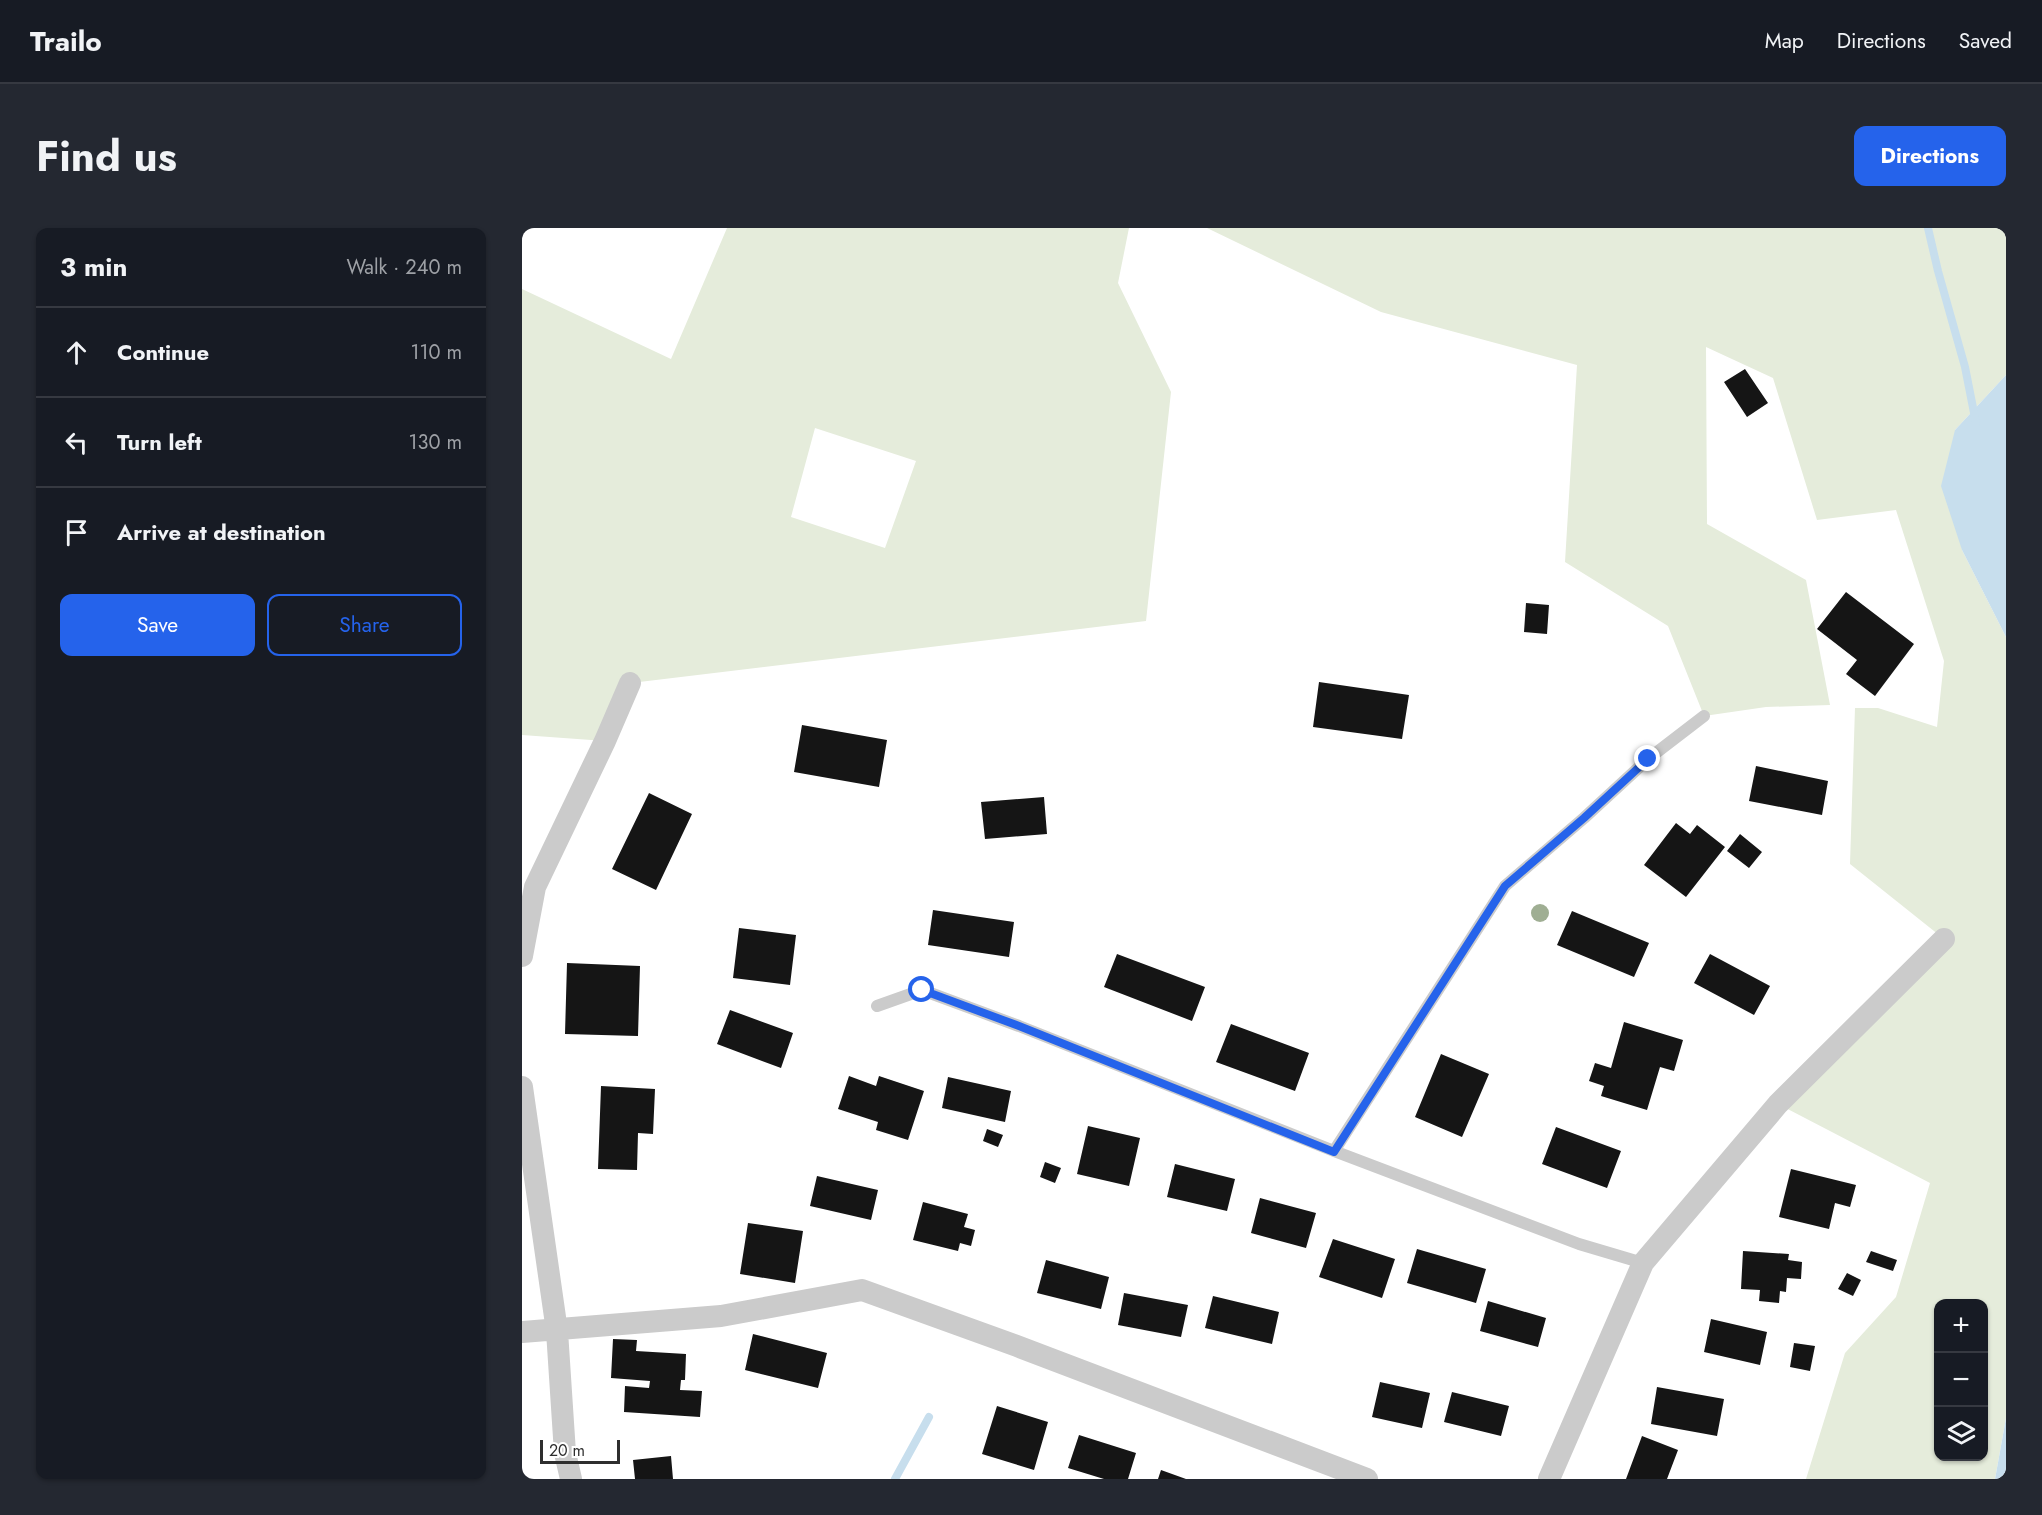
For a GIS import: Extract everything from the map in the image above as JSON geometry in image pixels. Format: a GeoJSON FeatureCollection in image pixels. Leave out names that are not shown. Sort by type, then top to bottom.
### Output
{"type":"FeatureCollection","features":[{"type":"Feature","properties":{"kind":"street"},"geometry":{"type":"LineString","coordinates":[[522,956],[535,887],[605,741],[630,682]]}},
{"type":"Feature","properties":{"kind":"street"},"geometry":{"type":"LineString","coordinates":[[1549,1479],[1643,1263],[1778,1104],[1944,939]]}},
{"type":"Feature","properties":{"kind":"street"},"geometry":{"type":"LineString","coordinates":[[522,1087],[557,1331],[565,1453],[571,1479]]}},
{"type":"Feature","properties":{"kind":"street"},"geometry":{"type":"LineString","coordinates":[[522,1332],[557,1331],[721,1316],[862,1290],[1028,1350],[1366,1479]]}},
{"type":"Feature","properties":{"kind":"lane"},"geometry":{"type":"LineString","coordinates":[[1334,1152],[1505,886],[1648,759],[1704,716]]}},
{"type":"Feature","properties":{"kind":"lane"},"geometry":{"type":"LineString","coordinates":[[877,1006],[922,990],[1334,1152],[1579,1244],[1643,1263]]}},
{"type":"Feature","properties":{"kind":"green space"},"geometry":{"type":"Polygon","coordinates":[[[727,228],[1129,228],[1118,283],[1171,392],[1146,621],[631,683],[605,741],[522,735],[522,289],[671,359],[727,228]],[[815,428],[791,517],[885,548],[916,461],[815,428]]]}},
{"type":"Feature","properties":{"kind":"green space"},"geometry":{"type":"Polygon","coordinates":[[[1207,228],[2006,228],[2006,375],[1955,430],[1962,550],[2006,637],[2006,1418],[1995,1479],[1806,1479],[1845,1353],[1896,1297],[1930,1183],[1778,1104],[1944,939],[1850,864],[1855,708],[1878,708],[1937,727],[1944,661],[1896,510],[1817,520],[1773,378],[1706,347],[1707,524],[1806,580],[1830,705],[1766,707],[1704,716],[1668,626],[1565,562],[1577,365],[1381,312],[1207,228]]]}},
{"type":"Feature","properties":{"kind":"water"},"geometry":{"type":"Polygon","coordinates":[[[2006,375],[2006,637],[1962,550],[1941,486],[1955,430],[2006,375]]]}},
{"type":"Feature","properties":{"kind":"water"},"geometry":{"type":"Polygon","coordinates":[[[2006,1418],[2006,1479],[1995,1479],[2006,1418]]]}},
{"type":"Feature","properties":{"kind":"building"},"geometry":{"type":"Polygon","coordinates":[[[1745,369],[1768,403],[1747,417],[1724,382],[1745,369]]]}},
{"type":"Feature","properties":{"kind":"building"},"geometry":{"type":"Polygon","coordinates":[[[1846,592],[1914,644],[1875,696],[1846,674],[1857,660],[1817,629],[1846,592]]]}},
{"type":"Feature","properties":{"kind":"building"},"geometry":{"type":"Polygon","coordinates":[[[1526,603],[1549,605],[1547,634],[1524,632],[1526,603]]]}},
{"type":"Feature","properties":{"kind":"building"},"geometry":{"type":"Polygon","coordinates":[[[1319,682],[1409,695],[1402,739],[1313,727],[1319,682]]]}},
{"type":"Feature","properties":{"kind":"building"},"geometry":{"type":"Polygon","coordinates":[[[802,725],[887,740],[879,787],[794,772],[802,725]]]}},
{"type":"Feature","properties":{"kind":"building"},"geometry":{"type":"Polygon","coordinates":[[[1756,766],[1828,781],[1822,815],[1749,801],[1756,766]]]}},
{"type":"Feature","properties":{"kind":"building"},"geometry":{"type":"Polygon","coordinates":[[[649,793],[692,814],[656,890],[612,869],[649,793]]]}},
{"type":"Feature","properties":{"kind":"building"},"geometry":{"type":"Polygon","coordinates":[[[1044,797],[1047,834],[985,839],[981,802],[1044,797]]]}},
{"type":"Feature","properties":{"kind":"building"},"geometry":{"type":"Polygon","coordinates":[[[1676,823],[1690,834],[1697,825],[1725,847],[1686,897],[1644,865],[1676,823]]]}},
{"type":"Feature","properties":{"kind":"building"},"geometry":{"type":"Polygon","coordinates":[[[1740,834],[1762,852],[1749,868],[1727,851],[1740,834]]]}},
{"type":"Feature","properties":{"kind":"building"},"geometry":{"type":"Polygon","coordinates":[[[933,910],[1014,922],[1009,957],[928,945],[933,910]]]}},
{"type":"Feature","properties":{"kind":"building"},"geometry":{"type":"Polygon","coordinates":[[[1572,911],[1649,943],[1634,977],[1557,945],[1572,911]]]}},
{"type":"Feature","properties":{"kind":"building"},"geometry":{"type":"Polygon","coordinates":[[[739,928],[796,935],[790,985],[733,978],[739,928]]]}},
{"type":"Feature","properties":{"kind":"building"},"geometry":{"type":"Polygon","coordinates":[[[1117,954],[1205,987],[1192,1021],[1104,987],[1117,954]]]}},
{"type":"Feature","properties":{"kind":"building"},"geometry":{"type":"Polygon","coordinates":[[[1710,954],[1770,986],[1754,1015],[1694,983],[1710,954]]]}},
{"type":"Feature","properties":{"kind":"building"},"geometry":{"type":"Polygon","coordinates":[[[567,963],[640,966],[638,1036],[565,1034],[567,963]]]}},
{"type":"Feature","properties":{"kind":"building"},"geometry":{"type":"Polygon","coordinates":[[[730,1010],[793,1033],[781,1068],[717,1044],[730,1010]]]}},
{"type":"Feature","properties":{"kind":"building"},"geometry":{"type":"Polygon","coordinates":[[[1624,1022],[1683,1040],[1674,1071],[1660,1067],[1647,1110],[1601,1096],[1604,1086],[1589,1081],[1595,1063],[1611,1068],[1624,1022]]]}},
{"type":"Feature","properties":{"kind":"building"},"geometry":{"type":"Polygon","coordinates":[[[1231,1024],[1309,1053],[1295,1091],[1216,1062],[1231,1024]]]}},
{"type":"Feature","properties":{"kind":"building"},"geometry":{"type":"Polygon","coordinates":[[[1441,1054],[1489,1074],[1462,1137],[1415,1117],[1441,1054]]]}},
{"type":"Feature","properties":{"kind":"building"},"geometry":{"type":"Polygon","coordinates":[[[849,1076],[876,1086],[879,1076],[924,1091],[908,1140],[876,1130],[878,1122],[838,1109],[849,1076]]]}},
{"type":"Feature","properties":{"kind":"building"},"geometry":{"type":"Polygon","coordinates":[[[948,1077],[1011,1091],[1005,1122],[942,1108],[948,1077]]]}},
{"type":"Feature","properties":{"kind":"building"},"geometry":{"type":"Polygon","coordinates":[[[601,1086],[655,1089],[653,1134],[638,1133],[637,1170],[598,1169],[601,1086]]]}},
{"type":"Feature","properties":{"kind":"building"},"geometry":{"type":"Polygon","coordinates":[[[1088,1126],[1140,1138],[1129,1186],[1077,1174],[1088,1126]]]}},
{"type":"Feature","properties":{"kind":"building"},"geometry":{"type":"Polygon","coordinates":[[[1556,1127],[1621,1151],[1607,1188],[1542,1164],[1556,1127]]]}},
{"type":"Feature","properties":{"kind":"building"},"geometry":{"type":"Polygon","coordinates":[[[987,1129],[1003,1135],[998,1147],[983,1141],[987,1129]]]}},
{"type":"Feature","properties":{"kind":"building"},"geometry":{"type":"Polygon","coordinates":[[[1045,1162],[1061,1168],[1055,1183],[1040,1177],[1045,1162]]]}},
{"type":"Feature","properties":{"kind":"building"},"geometry":{"type":"Polygon","coordinates":[[[1175,1164],[1235,1179],[1227,1211],[1167,1197],[1175,1164]]]}},
{"type":"Feature","properties":{"kind":"building"},"geometry":{"type":"Polygon","coordinates":[[[1791,1169],[1856,1185],[1850,1207],[1835,1203],[1829,1229],[1779,1217],[1791,1169]]]}},
{"type":"Feature","properties":{"kind":"building"},"geometry":{"type":"Polygon","coordinates":[[[817,1176],[878,1190],[871,1220],[810,1206],[817,1176]]]}},
{"type":"Feature","properties":{"kind":"building"},"geometry":{"type":"Polygon","coordinates":[[[1260,1198],[1316,1213],[1306,1248],[1251,1233],[1260,1198]]]}},
{"type":"Feature","properties":{"kind":"building"},"geometry":{"type":"Polygon","coordinates":[[[923,1202],[968,1214],[964,1227],[975,1230],[971,1246],[960,1243],[958,1251],[913,1240],[923,1202]]]}},
{"type":"Feature","properties":{"kind":"building"},"geometry":{"type":"Polygon","coordinates":[[[748,1223],[803,1231],[795,1283],[740,1274],[748,1223]]]}},
{"type":"Feature","properties":{"kind":"building"},"geometry":{"type":"Polygon","coordinates":[[[1333,1239],[1395,1259],[1382,1298],[1319,1277],[1333,1239]]]}},
{"type":"Feature","properties":{"kind":"building"},"geometry":{"type":"Polygon","coordinates":[[[1417,1249],[1486,1269],[1476,1303],[1407,1283],[1417,1249]]]}},
{"type":"Feature","properties":{"kind":"building"},"geometry":{"type":"Polygon","coordinates":[[[1743,1251],[1789,1254],[1788,1260],[1802,1262],[1801,1279],[1787,1278],[1786,1292],[1780,1291],[1779,1303],[1759,1301],[1760,1290],[1741,1289],[1743,1251]]]}},
{"type":"Feature","properties":{"kind":"building"},"geometry":{"type":"Polygon","coordinates":[[[1871,1251],[1897,1260],[1893,1271],[1866,1262],[1871,1251]]]}},
{"type":"Feature","properties":{"kind":"building"},"geometry":{"type":"Polygon","coordinates":[[[1046,1260],[1109,1277],[1101,1309],[1037,1293],[1046,1260]]]}},
{"type":"Feature","properties":{"kind":"building"},"geometry":{"type":"Polygon","coordinates":[[[1847,1273],[1861,1280],[1853,1296],[1838,1289],[1847,1273]]]}},
{"type":"Feature","properties":{"kind":"building"},"geometry":{"type":"Polygon","coordinates":[[[1124,1293],[1188,1305],[1181,1337],[1118,1325],[1124,1293]]]}},
{"type":"Feature","properties":{"kind":"building"},"geometry":{"type":"Polygon","coordinates":[[[1213,1296],[1279,1312],[1272,1344],[1205,1328],[1213,1296]]]}},
{"type":"Feature","properties":{"kind":"building"},"geometry":{"type":"Polygon","coordinates":[[[1488,1301],[1546,1318],[1538,1347],[1480,1331],[1488,1301]]]}},
{"type":"Feature","properties":{"kind":"building"},"geometry":{"type":"Polygon","coordinates":[[[1711,1319],[1767,1332],[1760,1365],[1704,1352],[1711,1319]]]}},
{"type":"Feature","properties":{"kind":"building"},"geometry":{"type":"Polygon","coordinates":[[[753,1334],[827,1353],[818,1388],[745,1370],[753,1334]]]}},
{"type":"Feature","properties":{"kind":"building"},"geometry":{"type":"Polygon","coordinates":[[[613,1339],[637,1340],[636,1351],[686,1354],[685,1380],[681,1380],[680,1390],[702,1391],[700,1417],[624,1412],[625,1386],[649,1388],[650,1381],[611,1378],[613,1339]]]}},
{"type":"Feature","properties":{"kind":"building"},"geometry":{"type":"Polygon","coordinates":[[[1794,1343],[1815,1346],[1810,1371],[1790,1367],[1794,1343]]]}},
{"type":"Feature","properties":{"kind":"building"},"geometry":{"type":"Polygon","coordinates":[[[1380,1382],[1430,1393],[1422,1428],[1372,1417],[1380,1382]]]}},
{"type":"Feature","properties":{"kind":"building"},"geometry":{"type":"Polygon","coordinates":[[[1657,1387],[1724,1399],[1717,1436],[1651,1424],[1657,1387]]]}},
{"type":"Feature","properties":{"kind":"building"},"geometry":{"type":"Polygon","coordinates":[[[1452,1392],[1509,1406],[1501,1436],[1444,1422],[1452,1392]]]}},
{"type":"Feature","properties":{"kind":"building"},"geometry":{"type":"Polygon","coordinates":[[[997,1406],[1048,1422],[1034,1470],[982,1454],[997,1406]]]}},
{"type":"Feature","properties":{"kind":"building"},"geometry":{"type":"Polygon","coordinates":[[[1079,1435],[1136,1453],[1128,1479],[1104,1479],[1068,1468],[1079,1435]]]}},
{"type":"Feature","properties":{"kind":"building"},"geometry":{"type":"Polygon","coordinates":[[[1642,1436],[1678,1450],[1667,1479],[1626,1479],[1642,1436]]]}},
{"type":"Feature","properties":{"kind":"building"},"geometry":{"type":"Polygon","coordinates":[[[671,1456],[673,1479],[635,1479],[633,1460],[671,1456]]]}},
{"type":"Feature","properties":{"kind":"building"},"geometry":{"type":"Polygon","coordinates":[[[1161,1470],[1186,1479],[1158,1479],[1161,1470]]]}},
{"type":"Feature","properties":{"kind":"waterway"},"geometry":{"type":"LineString","coordinates":[[1928,228],[1965,367],[1976,423]]}},
{"type":"Feature","properties":{"kind":"waterway"},"geometry":{"type":"LineString","coordinates":[[895,1479],[929,1417]]}},
{"type":"Feature","properties":{"kind":"route"},"geometry":{"type":"LineString","coordinates":[[922,990],[1019,1026],[1334,1152],[1505,886],[1648,759]]}}]}
